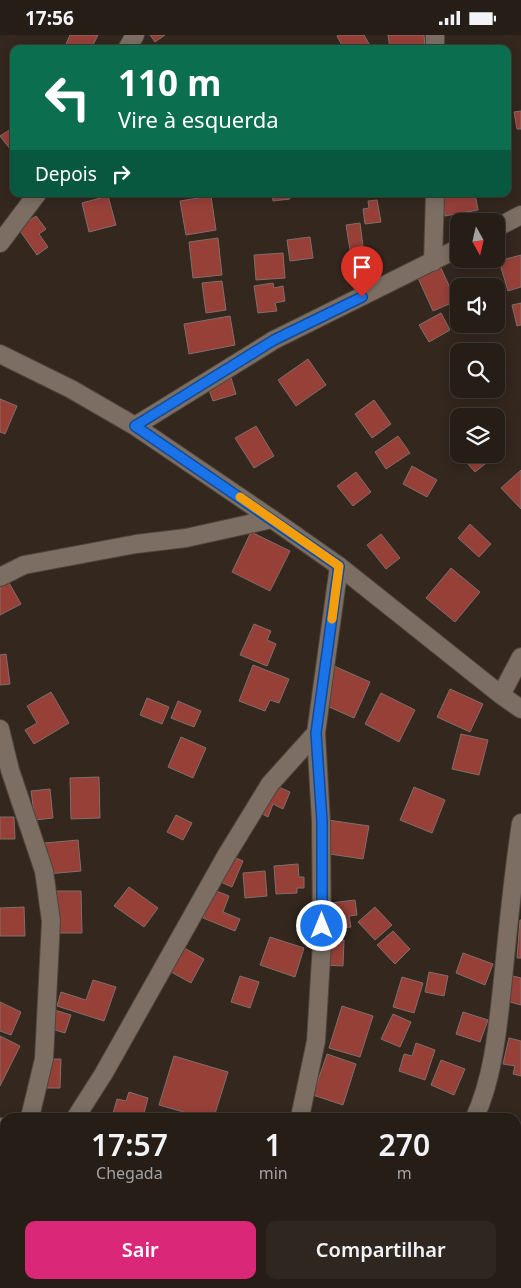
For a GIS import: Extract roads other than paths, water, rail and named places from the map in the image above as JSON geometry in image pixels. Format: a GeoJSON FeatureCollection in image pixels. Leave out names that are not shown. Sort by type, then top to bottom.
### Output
{"type":"FeatureCollection","features":[{"type":"Feature","properties":{"kind":"street"},"geometry":{"type":"LineString","coordinates":[[0,243],[35,197]]}},
{"type":"Feature","properties":{"kind":"street"},"geometry":{"type":"LineString","coordinates":[[433,262],[435,197]]}},
{"type":"Feature","properties":{"kind":"street"},"geometry":{"type":"LineString","coordinates":[[505,223],[521,215]]}},
{"type":"Feature","properties":{"kind":"street"},"geometry":{"type":"LineString","coordinates":[[135,426],[274,340],[450,253]]}},
{"type":"Feature","properties":{"kind":"street"},"geometry":{"type":"LineString","coordinates":[[0,354],[71,389],[135,426],[272,519],[339,566],[521,709]]}},
{"type":"Feature","properties":{"kind":"street"},"geometry":{"type":"LineString","coordinates":[[0,577],[24,565],[136,544],[186,537],[272,519]]}},
{"type":"Feature","properties":{"kind":"street"},"geometry":{"type":"LineString","coordinates":[[301,1113],[316,1041],[322,943],[322,821],[316,733],[339,566]]}},
{"type":"Feature","properties":{"kind":"street"},"geometry":{"type":"LineString","coordinates":[[501,695],[521,657]]}},
{"type":"Feature","properties":{"kind":"street"},"geometry":{"type":"LineString","coordinates":[[0,729],[10,770],[44,871],[51,921],[44,1059],[31,1113]]}},
{"type":"Feature","properties":{"kind":"street"},"geometry":{"type":"LineString","coordinates":[[78,1113],[226,856],[270,784],[316,733]]}},
{"type":"Feature","properties":{"kind":"street"},"geometry":{"type":"LineString","coordinates":[[477,1113],[483,1100],[498,1027],[515,862],[521,823]]}}]}
